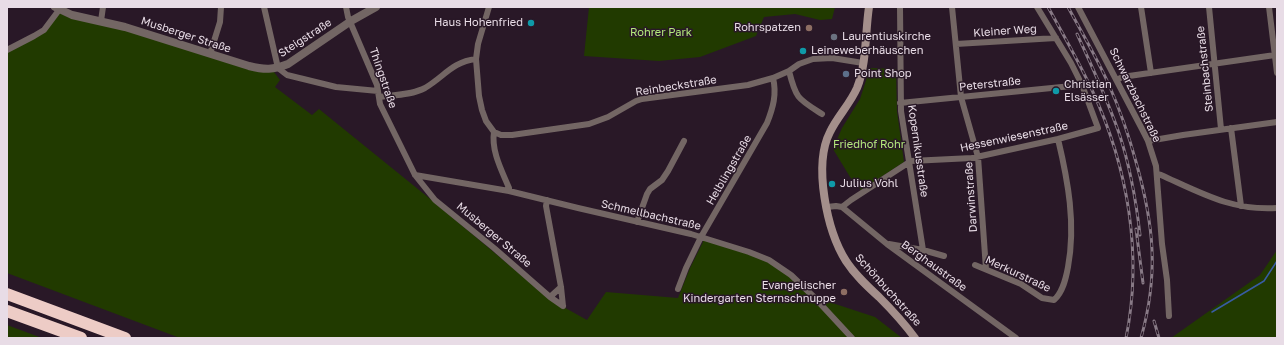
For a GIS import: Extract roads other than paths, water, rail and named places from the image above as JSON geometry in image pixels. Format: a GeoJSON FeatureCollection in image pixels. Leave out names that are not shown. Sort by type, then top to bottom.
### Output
{"type":"FeatureCollection","features":[{"type":"Feature","properties":{"kind":"highway"},"geometry":{"type":"LineString","coordinates":[[7,294],[125,338]]}},
{"type":"Feature","properties":{"kind":"highway"},"geometry":{"type":"LineString","coordinates":[[7,311],[81,338]]}},
{"type":"Feature","properties":{"kind":"main road","name":"Schönbuchstraße"},"geometry":{"type":"LineString","coordinates":[[869,7],[863,63],[857,88],[852,99],[829,133],[825,144],[822,169],[824,191],[836,241],[846,262],[855,274],[890,309],[915,338]]}},
{"type":"Feature","properties":{"kind":"street"},"geometry":{"type":"LineString","coordinates":[[101,21],[103,7]]}},
{"type":"Feature","properties":{"kind":"street"},"geometry":{"type":"LineString","coordinates":[[210,54],[220,22],[221,7]]}},
{"type":"Feature","properties":{"kind":"street","name":"Steigstraße"},"geometry":{"type":"LineString","coordinates":[[264,7],[278,68],[288,64],[351,21],[376,7]]}},
{"type":"Feature","properties":{"kind":"street","name":"Thingstraße"},"geometry":{"type":"LineString","coordinates":[[346,7],[377,86],[380,104],[415,175]]}},
{"type":"Feature","properties":{"kind":"street"},"geometry":{"type":"LineString","coordinates":[[489,7],[478,44],[476,59],[479,96],[486,121],[494,132],[492,140],[494,149],[509,191]]}},
{"type":"Feature","properties":{"kind":"street","name":"Kopernikusstraße"},"geometry":{"type":"LineString","coordinates":[[900,7],[900,103],[908,162],[923,250]]}},
{"type":"Feature","properties":{"kind":"street","name":"Darwinstraße"},"geometry":{"type":"LineString","coordinates":[[952,7],[961,98],[978,157],[986,269]]}},
{"type":"Feature","properties":{"kind":"street"},"geometry":{"type":"LineString","coordinates":[[1037,7],[1071,63],[1082,85]]}},
{"type":"Feature","properties":{"kind":"street","name":"Schwarzbachstraße"},"geometry":{"type":"LineString","coordinates":[[1078,7],[1148,141],[1156,166],[1169,316]]}},
{"type":"Feature","properties":{"kind":"street"},"geometry":{"type":"LineString","coordinates":[[1141,7],[1151,73]]}},
{"type":"Feature","properties":{"kind":"street","name":"Steinbachstraße"},"geometry":{"type":"LineString","coordinates":[[1209,7],[1221,129]]}},
{"type":"Feature","properties":{"kind":"street"},"geometry":{"type":"LineString","coordinates":[[1269,7],[1277,73]]}},
{"type":"Feature","properties":{"kind":"street","name":"Musberger Straße"},"geometry":{"type":"LineString","coordinates":[[7,50],[44,30],[57,8],[72,15],[125,27],[259,69],[268,70],[278,68]]}},
{"type":"Feature","properties":{"kind":"street","name":"Kleiner Weg"},"geometry":{"type":"LineString","coordinates":[[956,44],[1056,38]]}},
{"type":"Feature","properties":{"kind":"street"},"geometry":{"type":"LineString","coordinates":[[1117,80],[1122,77],[1275,55]]}},
{"type":"Feature","properties":{"kind":"street","name":"Reinbeckstraße"},"geometry":{"type":"LineString","coordinates":[[494,132],[501,135],[512,135],[589,124],[608,117],[642,99],[748,85],[789,72],[799,64],[813,59],[832,58],[863,63]]}},
{"type":"Feature","properties":{"kind":"street"},"geometry":{"type":"LineString","coordinates":[[278,68],[288,75],[336,88],[378,94],[418,91],[425,88],[449,69],[461,62],[476,59]]}},
{"type":"Feature","properties":{"kind":"street"},"geometry":{"type":"LineString","coordinates":[[789,72],[796,95],[803,102],[822,114]]}},
{"type":"Feature","properties":{"kind":"street","name":"Helblingstraße"},"geometry":{"type":"LineString","coordinates":[[678,289],[701,237],[736,179],[773,110],[775,88],[773,78]]}},
{"type":"Feature","properties":{"kind":"street","name":"Peterstraße"},"geometry":{"type":"LineString","coordinates":[[900,103],[1082,85]]}},
{"type":"Feature","properties":{"kind":"street","name":"Hessenwiesenstraße"},"geometry":{"type":"LineString","coordinates":[[842,207],[911,161],[978,157],[1058,139],[1098,128],[1082,85]]}},
{"type":"Feature","properties":{"kind":"street"},"geometry":{"type":"LineString","coordinates":[[1148,141],[1171,136],[1277,122]]}},
{"type":"Feature","properties":{"kind":"street"},"geometry":{"type":"LineString","coordinates":[[1231,128],[1241,206]]}},
{"type":"Feature","properties":{"kind":"street","name":"Merkurstraße"},"geometry":{"type":"LineString","coordinates":[[975,265],[1021,284],[1042,298],[1054,300],[1058,296],[1067,275],[1072,234],[1071,206],[1067,176],[1058,139]]}},
{"type":"Feature","properties":{"kind":"street"},"geometry":{"type":"LineString","coordinates":[[637,222],[647,194],[650,189],[662,180],[684,141]]}},
{"type":"Feature","properties":{"kind":"street"},"geometry":{"type":"LineString","coordinates":[[1157,174],[1223,202],[1241,206],[1277,208]]}},
{"type":"Feature","properties":{"kind":"street","name":"Musberger Straße"},"geometry":{"type":"LineString","coordinates":[[415,175],[435,200],[494,248],[550,297],[563,306],[561,287]]}},
{"type":"Feature","properties":{"kind":"street","name":"Schmellbachstraße"},"geometry":{"type":"LineString","coordinates":[[415,175],[509,191],[691,234],[749,252],[769,260],[791,275],[821,304],[852,338]]}},
{"type":"Feature","properties":{"kind":"street"},"geometry":{"type":"LineString","coordinates":[[547,200],[546,206],[561,287],[550,297]]}},
{"type":"Feature","properties":{"kind":"street"},"geometry":{"type":"LineString","coordinates":[[827,207],[842,207]]}},
{"type":"Feature","properties":{"kind":"street","name":"Berghaustraße"},"geometry":{"type":"LineString","coordinates":[[842,207],[886,244],[1016,338]]}},
{"type":"Feature","properties":{"kind":"street"},"geometry":{"type":"LineString","coordinates":[[886,244],[923,250],[944,256]]}},
{"type":"Feature","properties":{"kind":"waterway"},"geometry":{"type":"LineString","coordinates":[[1212,312],[1264,281],[1277,261]]}},
{"type":"Feature","properties":{"kind":"railway"},"geometry":{"type":"LineString","coordinates":[[1048,7],[1092,90],[1115,150],[1123,180],[1129,212],[1133,275],[1131,307],[1126,338]]}},
{"type":"Feature","properties":{"kind":"railway"},"geometry":{"type":"LineString","coordinates":[[1068,7],[1100,65],[1121,113],[1147,207],[1152,250],[1152,271],[1147,315],[1141,338]]}},
{"type":"Feature","properties":{"kind":"railway"},"geometry":{"type":"LineString","coordinates":[[1077,34],[1094,70],[1123,145],[1137,209],[1140,235]]}},
{"type":"Feature","properties":{"kind":"railway"},"geometry":{"type":"LineString","coordinates":[[1136,229],[1143,283]]}},
{"type":"Feature","properties":{"kind":"railway"},"geometry":{"type":"LineString","coordinates":[[1154,321],[1159,338]]}},
{"type":"Feature","properties":{"kind":"place","name":"Haus Hohenfried"},"geometry":{"type":"Point","coordinates":[531,23]}},
{"type":"Feature","properties":{"kind":"place","name":"Rohrspatzen"},"geometry":{"type":"Point","coordinates":[809,28]}},
{"type":"Feature","properties":{"kind":"place","name":"Laurentiuskirche"},"geometry":{"type":"Point","coordinates":[834,37]}},
{"type":"Feature","properties":{"kind":"place","name":"Leineweberhäuschen"},"geometry":{"type":"Point","coordinates":[803,51]}},
{"type":"Feature","properties":{"kind":"place","name":"Point Shop"},"geometry":{"type":"Point","coordinates":[846,74]}},
{"type":"Feature","properties":{"kind":"place","name":"Christian Elsässer"},"geometry":{"type":"Point","coordinates":[1056,91]}},
{"type":"Feature","properties":{"kind":"place","name":"Julius Vohl"},"geometry":{"type":"Point","coordinates":[832,184]}},
{"type":"Feature","properties":{"kind":"place","name":"Evangelischer Kindergarten Sternschnuppe"},"geometry":{"type":"Point","coordinates":[844,292]}},
{"type":"Feature","properties":{"kind":"park label","name":"Rohrer Park"},"geometry":{"type":"Point","coordinates":[661,33]}},
{"type":"Feature","properties":{"kind":"park label","name":"Friedhof Rohr"},"geometry":{"type":"Point","coordinates":[869,145]}}]}
